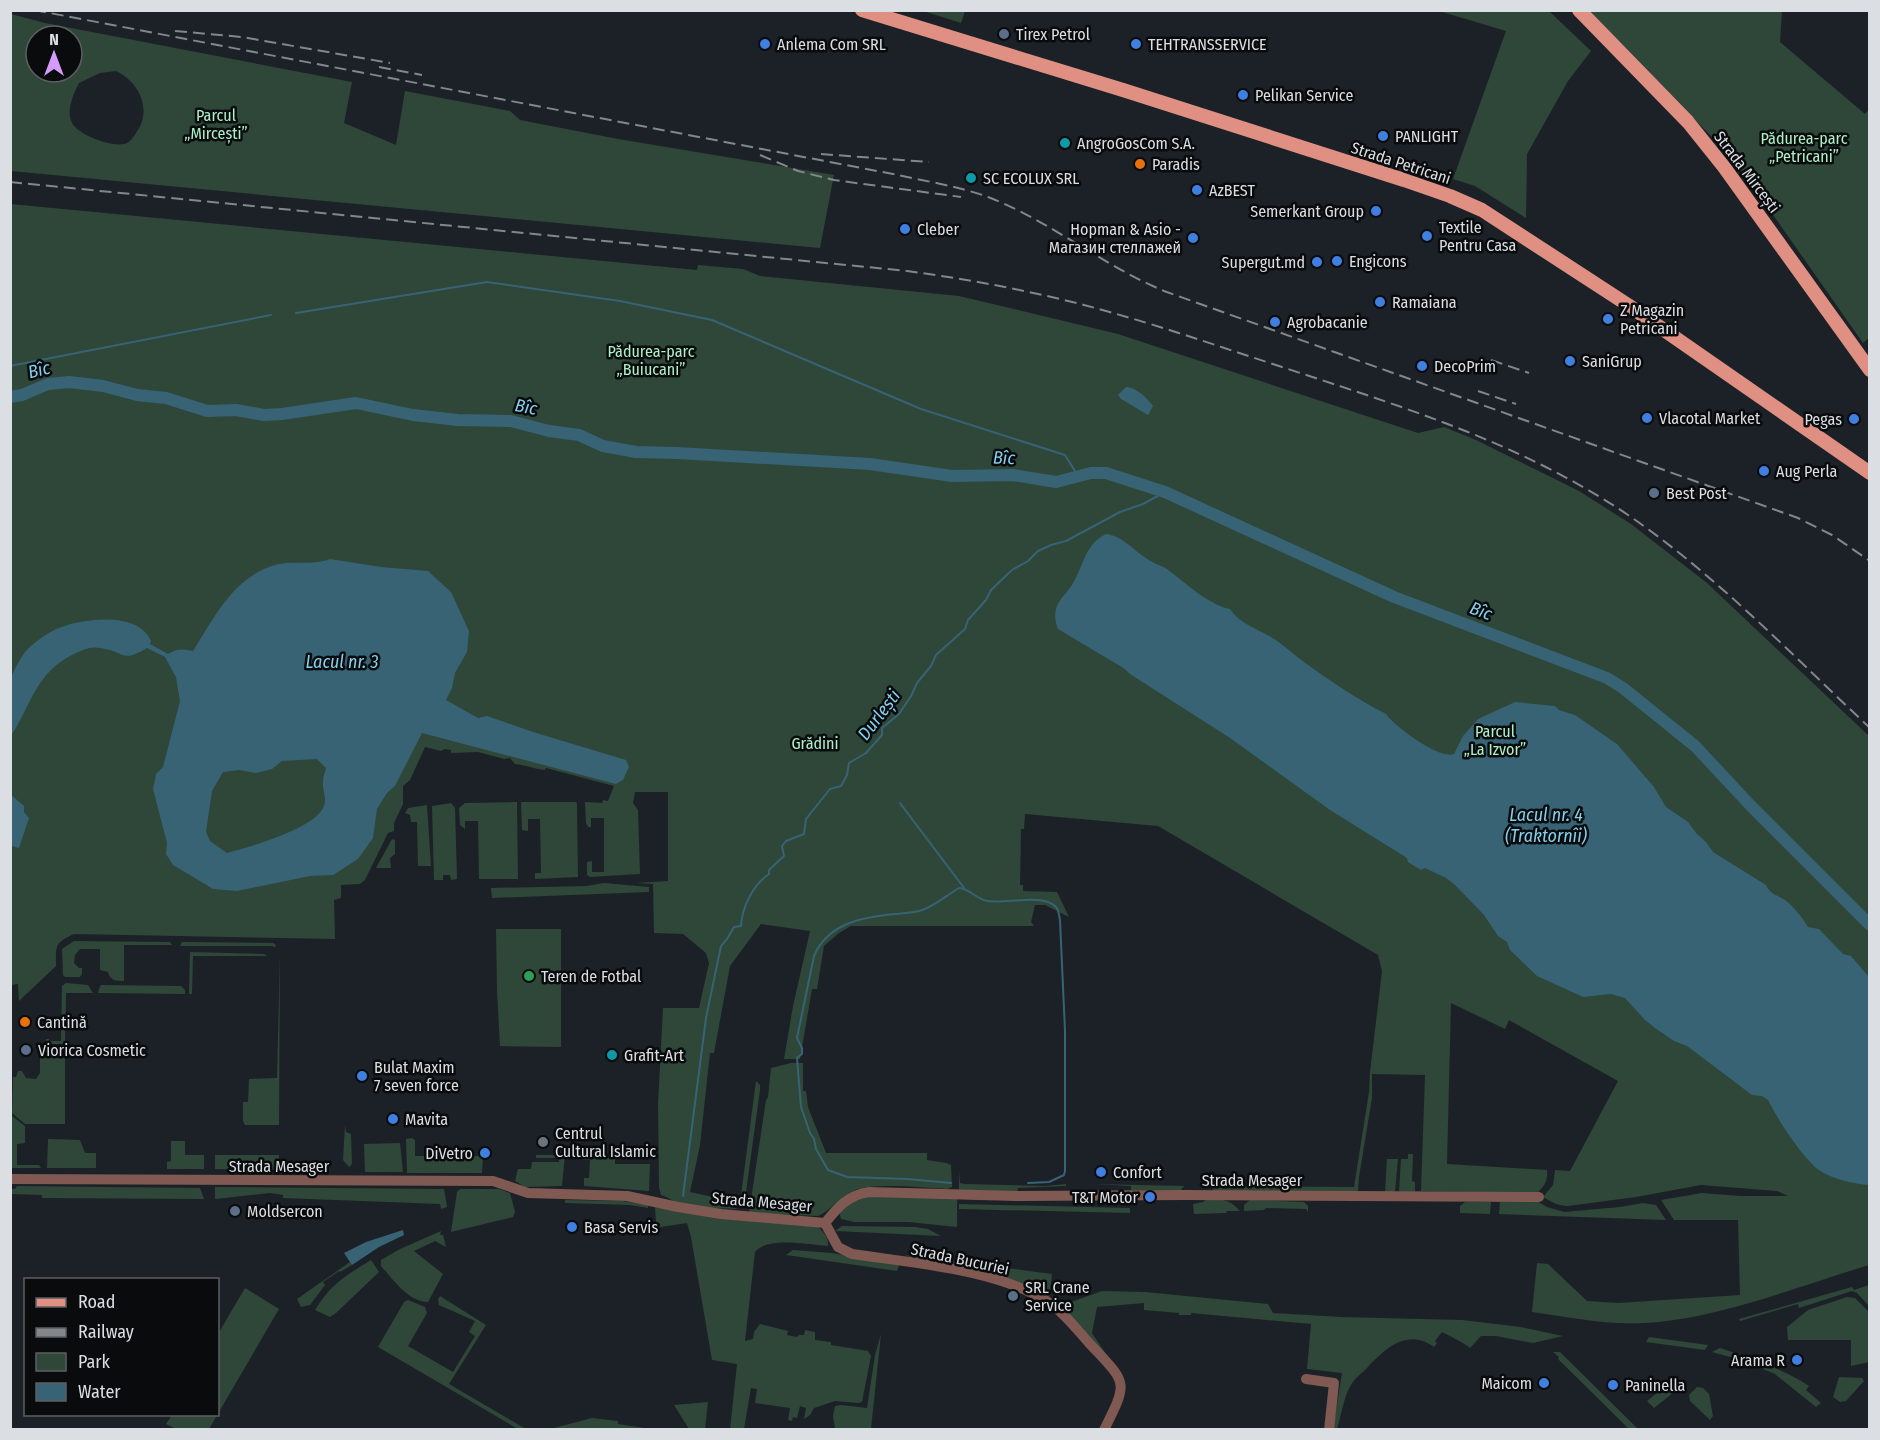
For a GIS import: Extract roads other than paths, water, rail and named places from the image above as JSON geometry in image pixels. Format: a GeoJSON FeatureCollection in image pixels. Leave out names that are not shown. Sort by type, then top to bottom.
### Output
{"type":"FeatureCollection","features":[{"type":"Feature","properties":{"kind":"main road","name":"Strada Mircești"},"geometry":{"type":"LineString","coordinates":[[1579,10],[1674,108],[1724,167],[1869,370]]}},
{"type":"Feature","properties":{"kind":"main road","name":"Strada Petricani"},"geometry":{"type":"LineString","coordinates":[[863,11],[1123,90],[1404,180],[1482,210],[1628,305],[1869,473]]}},
{"type":"Feature","properties":{"kind":"street","name":"Strada Mesager"},"geometry":{"type":"LineString","coordinates":[[10,1179],[493,1181],[528,1192],[627,1196],[721,1214],[825,1223],[851,1196],[869,1192],[1016,1196],[1539,1197]]}},
{"type":"Feature","properties":{"kind":"street","name":"Strada Bucuriei"},"geometry":{"type":"LineString","coordinates":[[825,1223],[838,1247],[852,1254],[966,1272],[998,1280],[1048,1302],[1111,1366],[1120,1380],[1122,1392],[1104,1430]]}},
{"type":"Feature","properties":{"kind":"street"},"geometry":{"type":"LineString","coordinates":[[1306,1379],[1334,1383],[1329,1430]]}},
{"type":"Feature","properties":{"kind":"water"},"geometry":{"type":"Polygon","coordinates":[[[1126,387],[1137,391],[1153,406],[1148,415],[1121,399],[1118,395],[1126,387]]]}},
{"type":"Feature","properties":{"kind":"water","name":"Lacul nr. 4 (Traktornîi)"},"geometry":{"type":"Polygon","coordinates":[[[1106,534],[1123,540],[1148,560],[1167,569],[1213,603],[1230,609],[1243,622],[1275,640],[1334,683],[1386,714],[1418,741],[1439,752],[1454,754],[1463,736],[1478,719],[1515,702],[1555,706],[1559,710],[1575,715],[1617,744],[1654,787],[1666,807],[1688,822],[1713,852],[1766,885],[1785,900],[1808,927],[1819,929],[1843,954],[1851,956],[1869,977],[1869,1185],[1843,1180],[1819,1170],[1791,1138],[1768,1100],[1762,1096],[1752,1095],[1687,1046],[1674,1041],[1655,1028],[1625,998],[1611,994],[1583,997],[1537,976],[1510,950],[1507,942],[1498,936],[1484,915],[1446,878],[1425,868],[1421,870],[1408,862],[1407,858],[1330,810],[1230,738],[1125,669],[1058,629],[1055,615],[1058,603],[1073,583],[1089,549],[1106,534]]]}},
{"type":"Feature","properties":{"kind":"water","name":"Lacul nr. 3"},"geometry":{"type":"Polygon","coordinates":[[[330,559],[428,571],[451,592],[469,631],[467,652],[455,673],[452,688],[446,700],[478,718],[487,716],[626,760],[629,767],[623,780],[616,784],[422,733],[395,786],[387,793],[377,809],[373,838],[358,859],[333,875],[310,876],[237,891],[213,889],[173,865],[166,854],[167,843],[153,789],[156,774],[163,767],[180,701],[176,677],[165,657],[147,648],[127,656],[96,648],[74,654],[61,661],[43,680],[11,736],[9,686],[11,678],[25,652],[50,632],[69,624],[95,620],[123,621],[145,631],[151,641],[150,644],[168,654],[180,650],[193,651],[226,600],[247,579],[275,565],[330,559]],[[317,759],[282,761],[272,769],[256,773],[239,770],[223,772],[212,791],[206,832],[210,841],[227,853],[280,836],[307,823],[323,808],[325,798],[323,781],[326,768],[317,759]]]}},
{"type":"Feature","properties":{"kind":"water"},"geometry":{"type":"Polygon","coordinates":[[[10,794],[24,806],[24,812],[29,818],[19,848],[11,846],[10,794]]]}},
{"type":"Feature","properties":{"kind":"water"},"geometry":{"type":"Polygon","coordinates":[[[403,1230],[404,1235],[379,1247],[352,1265],[344,1253],[366,1242],[403,1230]]]}},
{"type":"Feature","properties":{"kind":"waterway"},"geometry":{"type":"LineString","coordinates":[[296,313],[487,282],[620,301],[712,320],[921,409],[1065,455],[1078,476]]}},
{"type":"Feature","properties":{"kind":"waterway"},"geometry":{"type":"LineString","coordinates":[[10,366],[271,315]]}},
{"type":"Feature","properties":{"kind":"waterway","name":"Bîc"},"geometry":{"type":"LineString","coordinates":[[10,397],[22,395],[48,384],[69,382],[166,398],[207,411],[236,410],[264,415],[356,403],[413,415],[458,420],[511,421],[549,431],[579,435],[603,446],[636,452],[870,464],[952,476],[1013,475],[1056,482],[1091,473],[1106,473],[1165,492],[1394,597],[1607,678],[1623,688],[1695,746],[1751,806],[1870,925]]}},
{"type":"Feature","properties":{"kind":"waterway","name":"Durlești"},"geometry":{"type":"LineString","coordinates":[[683,1196],[706,1018],[721,946],[734,927],[741,926],[744,911],[753,890],[784,856],[782,846],[786,841],[804,834],[806,819],[830,789],[841,786],[847,775],[849,763],[866,753],[882,735],[882,728],[899,714],[936,655],[965,629],[968,620],[986,600],[991,590],[1012,570],[1028,561],[1038,551],[1066,541],[1120,512],[1143,504],[1165,492]]}},
{"type":"Feature","properties":{"kind":"waterway"},"geometry":{"type":"LineString","coordinates":[[900,803],[964,888]]}},
{"type":"Feature","properties":{"kind":"waterway"},"geometry":{"type":"LineString","coordinates":[[951,1183],[847,1177],[828,1170],[816,1149],[801,1107],[797,1058],[802,1054],[802,1048],[797,1038],[814,956],[828,936],[837,929],[859,920],[924,909],[959,888],[988,901],[1043,901],[1056,907],[1059,913],[1065,1031],[1065,1171],[1064,1175],[1049,1182],[1028,1183]]}},
{"type":"Feature","properties":{"kind":"railway"},"geometry":{"type":"LineString","coordinates":[[34,10],[893,174],[977,193],[1033,218],[1119,269],[1164,291],[1798,518],[1832,535],[1870,561]]}},
{"type":"Feature","properties":{"kind":"railway"},"geometry":{"type":"LineString","coordinates":[[175,31],[242,37],[390,63]]}},
{"type":"Feature","properties":{"kind":"railway"},"geometry":{"type":"LineString","coordinates":[[379,67],[422,75]]}},
{"type":"Feature","properties":{"kind":"railway"},"geometry":{"type":"LineString","coordinates":[[821,154],[929,162]]}},
{"type":"Feature","properties":{"kind":"railway"},"geometry":{"type":"LineString","coordinates":[[760,155],[798,171],[834,180],[961,197]]}},
{"type":"Feature","properties":{"kind":"railway"},"geometry":{"type":"LineString","coordinates":[[10,182],[907,271],[974,281],[1084,305],[1186,336],[1420,414],[1505,448],[1588,490],[1628,515],[1692,563],[1753,617],[1870,728]]}},
{"type":"Feature","properties":{"kind":"railway"},"geometry":{"type":"LineString","coordinates":[[1491,360],[1529,373]]}},
{"type":"Feature","properties":{"kind":"railway"},"geometry":{"type":"LineString","coordinates":[[1478,391],[1516,404]]}},
{"type":"Feature","properties":{"kind":"place","name":"Tirex Petrol"},"geometry":{"type":"Point","coordinates":[1004,34]}},
{"type":"Feature","properties":{"kind":"place","name":"Anlema Com SRL"},"geometry":{"type":"Point","coordinates":[765,44]}},
{"type":"Feature","properties":{"kind":"place","name":"TEHTRANSSERVICE"},"geometry":{"type":"Point","coordinates":[1136,44]}},
{"type":"Feature","properties":{"kind":"place","name":"Pelikan Service"},"geometry":{"type":"Point","coordinates":[1243,95]}},
{"type":"Feature","properties":{"kind":"place","name":"PANLIGHT"},"geometry":{"type":"Point","coordinates":[1383,136]}},
{"type":"Feature","properties":{"kind":"place","name":"AngroGosCom S.A."},"geometry":{"type":"Point","coordinates":[1065,143]}},
{"type":"Feature","properties":{"kind":"place","name":"Paradis"},"geometry":{"type":"Point","coordinates":[1140,164]}},
{"type":"Feature","properties":{"kind":"place","name":"SC ECOLUX SRL"},"geometry":{"type":"Point","coordinates":[971,178]}},
{"type":"Feature","properties":{"kind":"place","name":"AzBEST"},"geometry":{"type":"Point","coordinates":[1197,190]}},
{"type":"Feature","properties":{"kind":"place","name":"Semerkant Group"},"geometry":{"type":"Point","coordinates":[1376,211]}},
{"type":"Feature","properties":{"kind":"place","name":"Cleber"},"geometry":{"type":"Point","coordinates":[905,229]}},
{"type":"Feature","properties":{"kind":"place","name":"Textile Pentru Casa"},"geometry":{"type":"Point","coordinates":[1427,236]}},
{"type":"Feature","properties":{"kind":"place","name":"Hopman & Asio - Магазин стеллажей"},"geometry":{"type":"Point","coordinates":[1193,238]}},
{"type":"Feature","properties":{"kind":"place","name":"Engicons"},"geometry":{"type":"Point","coordinates":[1337,261]}},
{"type":"Feature","properties":{"kind":"place","name":"Supergut.md"},"geometry":{"type":"Point","coordinates":[1317,262]}},
{"type":"Feature","properties":{"kind":"place","name":"Ramaiana"},"geometry":{"type":"Point","coordinates":[1380,302]}},
{"type":"Feature","properties":{"kind":"place","name":"Z Magazin Petricani"},"geometry":{"type":"Point","coordinates":[1608,319]}},
{"type":"Feature","properties":{"kind":"place","name":"Agrobacanie"},"geometry":{"type":"Point","coordinates":[1275,322]}},
{"type":"Feature","properties":{"kind":"place","name":"SaniGrup"},"geometry":{"type":"Point","coordinates":[1570,361]}},
{"type":"Feature","properties":{"kind":"place","name":"DecoPrim"},"geometry":{"type":"Point","coordinates":[1422,366]}},
{"type":"Feature","properties":{"kind":"place","name":"Vlacotal Market"},"geometry":{"type":"Point","coordinates":[1647,418]}},
{"type":"Feature","properties":{"kind":"place","name":"Pegas"},"geometry":{"type":"Point","coordinates":[1854,419]}},
{"type":"Feature","properties":{"kind":"place","name":"Aug Perla"},"geometry":{"type":"Point","coordinates":[1764,471]}},
{"type":"Feature","properties":{"kind":"place","name":"Best Post"},"geometry":{"type":"Point","coordinates":[1654,493]}},
{"type":"Feature","properties":{"kind":"place","name":"Teren de Fotbal"},"geometry":{"type":"Point","coordinates":[529,976]}},
{"type":"Feature","properties":{"kind":"place","name":"Cantină"},"geometry":{"type":"Point","coordinates":[25,1022]}},
{"type":"Feature","properties":{"kind":"place","name":"Viorica Cosmetic"},"geometry":{"type":"Point","coordinates":[26,1050]}},
{"type":"Feature","properties":{"kind":"place","name":"Grafit-Art"},"geometry":{"type":"Point","coordinates":[612,1055]}},
{"type":"Feature","properties":{"kind":"place","name":"Bulat Maxim 7 seven force"},"geometry":{"type":"Point","coordinates":[362,1076]}},
{"type":"Feature","properties":{"kind":"place","name":"Mavita"},"geometry":{"type":"Point","coordinates":[393,1119]}},
{"type":"Feature","properties":{"kind":"place","name":"Centrul Cultural Islamic"},"geometry":{"type":"Point","coordinates":[543,1142]}},
{"type":"Feature","properties":{"kind":"place","name":"DiVetro"},"geometry":{"type":"Point","coordinates":[485,1153]}},
{"type":"Feature","properties":{"kind":"place","name":"Confort"},"geometry":{"type":"Point","coordinates":[1101,1172]}},
{"type":"Feature","properties":{"kind":"place","name":"T&T Motor"},"geometry":{"type":"Point","coordinates":[1150,1197]}},
{"type":"Feature","properties":{"kind":"place","name":"Moldsercon"},"geometry":{"type":"Point","coordinates":[235,1211]}},
{"type":"Feature","properties":{"kind":"place","name":"Basa Servis"},"geometry":{"type":"Point","coordinates":[572,1227]}},
{"type":"Feature","properties":{"kind":"place","name":"SRL Crane Service"},"geometry":{"type":"Point","coordinates":[1013,1296]}},
{"type":"Feature","properties":{"kind":"place","name":"Arama R"},"geometry":{"type":"Point","coordinates":[1797,1360]}},
{"type":"Feature","properties":{"kind":"place","name":"Maicom"},"geometry":{"type":"Point","coordinates":[1544,1383]}},
{"type":"Feature","properties":{"kind":"place","name":"Paninella"},"geometry":{"type":"Point","coordinates":[1613,1385]}},
{"type":"Feature","properties":{"kind":"park label","name":"Parcul „Mircești”"},"geometry":{"type":"Point","coordinates":[216,124]}},
{"type":"Feature","properties":{"kind":"park label","name":"Pădurea-parc „Petricani”"},"geometry":{"type":"Point","coordinates":[1804,147]}},
{"type":"Feature","properties":{"kind":"park label","name":"Pădurea-parc „Buiucani”"},"geometry":{"type":"Point","coordinates":[651,360]}},
{"type":"Feature","properties":{"kind":"park label","name":"Parcul „La Izvor”"},"geometry":{"type":"Point","coordinates":[1495,740]}},
{"type":"Feature","properties":{"kind":"park label","name":"Grădini"},"geometry":{"type":"Point","coordinates":[815,743]}}]}
